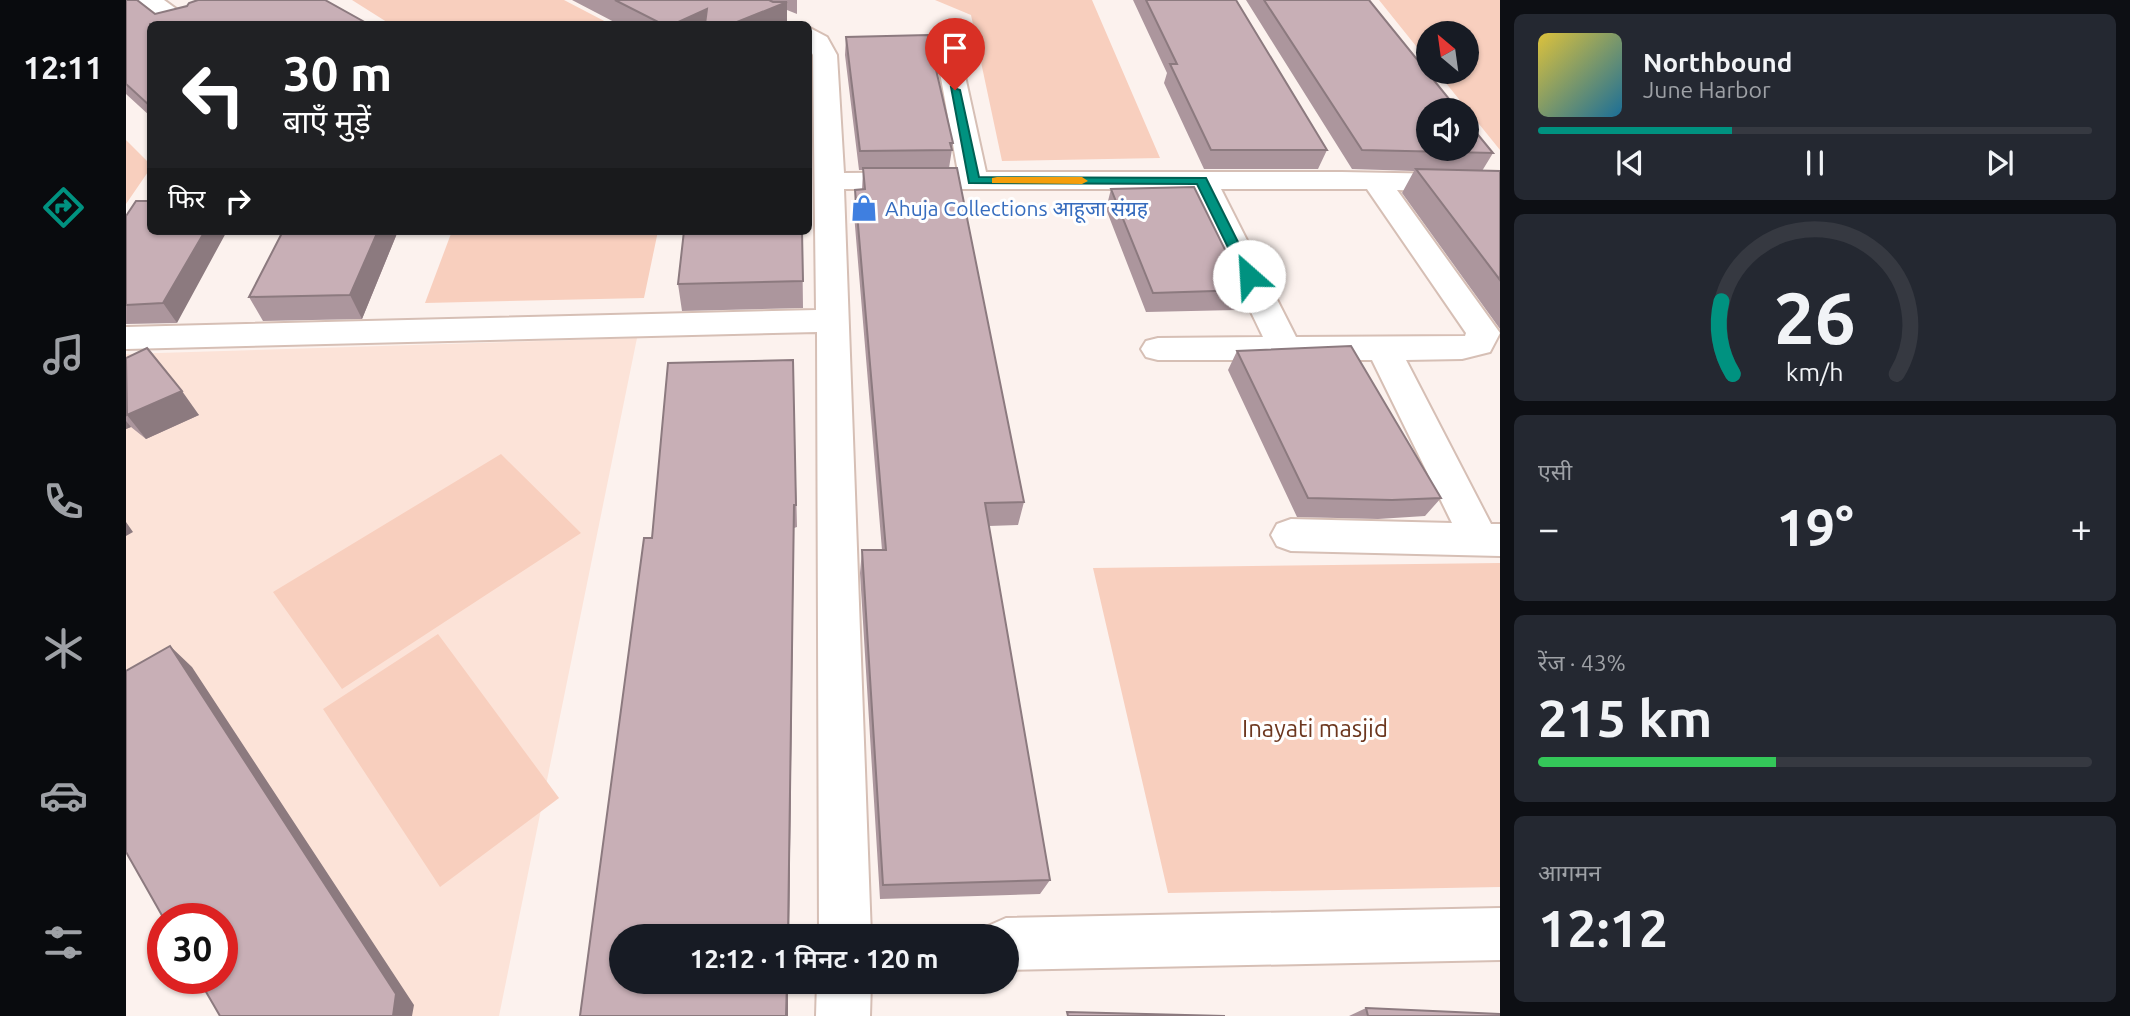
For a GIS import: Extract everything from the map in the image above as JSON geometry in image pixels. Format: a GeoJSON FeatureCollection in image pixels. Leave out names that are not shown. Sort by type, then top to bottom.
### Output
{"type":"FeatureCollection","features":[{"type":"Feature","properties":{"kind":"street"},"geometry":{"type":"LineString","coordinates":[[126,3],[137,0]]}},
{"type":"Feature","properties":{"kind":"street"},"geometry":{"type":"LineString","coordinates":[[149,0],[180,21]]}},
{"type":"Feature","properties":{"kind":"street"},"geometry":{"type":"LineString","coordinates":[[812,37],[819,42],[825,55],[830,181],[845,924]]}},
{"type":"Feature","properties":{"kind":"street"},"geometry":{"type":"LineString","coordinates":[[951,67],[974,181]]}},
{"type":"Feature","properties":{"kind":"street"},"geometry":{"type":"LineString","coordinates":[[830,181],[1202,180],[1336,169],[1376,181],[1500,184]]}},
{"type":"Feature","properties":{"kind":"street"},"geometry":{"type":"LineString","coordinates":[[1202,180],[1284,347]]}},
{"type":"Feature","properties":{"kind":"street"},"geometry":{"type":"LineString","coordinates":[[1158,349],[1462,348],[1479,344],[1483,333],[1376,181]]}},
{"type":"Feature","properties":{"kind":"street"},"geometry":{"type":"LineString","coordinates":[[126,338],[243,323],[833,321]]}},
{"type":"Feature","properties":{"kind":"street"},"geometry":{"type":"LineString","coordinates":[[1383,348],[1490,540]]}},
{"type":"Feature","properties":{"kind":"street"},"geometry":{"type":"LineString","coordinates":[[1291,535],[1490,540]]}},
{"type":"Feature","properties":{"kind":"street"},"geometry":{"type":"LineString","coordinates":[[1019,944],[1500,934]]}},
{"type":"Feature","properties":{"kind":"street"},"geometry":{"type":"LineString","coordinates":[[843,1016],[844,994]]}},
{"type":"Feature","properties":{"kind":"shaded area"},"geometry":{"type":"Polygon","coordinates":[[[637,338],[499,1016],[241,1016],[230,994],[238,994],[238,903],[206,903],[126,820],[126,354],[637,338]]]}},
{"type":"Feature","properties":{"kind":"green space"},"geometry":{"type":"Polygon","coordinates":[[[352,0],[564,0],[604,21],[385,21],[352,0]]]}},
{"type":"Feature","properties":{"kind":"green space"},"geometry":{"type":"Polygon","coordinates":[[[935,0],[1092,0],[1160,158],[1002,161],[971,15],[935,0]]]}},
{"type":"Feature","properties":{"kind":"green space"},"geometry":{"type":"Polygon","coordinates":[[[1379,0],[1500,0],[1500,150],[1479,124],[1479,98],[1458,98],[1447,84],[1479,84],[1479,21],[1416,21],[1416,46],[1379,0]]]}},
{"type":"Feature","properties":{"kind":"green space"},"geometry":{"type":"Polygon","coordinates":[[[126,140],[147,161],[147,173],[126,204],[126,140]]]}},
{"type":"Feature","properties":{"kind":"green space"},"geometry":{"type":"Polygon","coordinates":[[[450,235],[657,235],[644,298],[425,303],[450,235]]]}},
{"type":"Feature","properties":{"kind":"green space"},"geometry":{"type":"Polygon","coordinates":[[[501,454],[581,533],[342,689],[273,592],[501,454]]]}},
{"type":"Feature","properties":{"kind":"green space","name":"Inayati masjid"},"geometry":{"type":"Polygon","coordinates":[[[1500,563],[1500,887],[1168,893],[1093,568],[1500,563]]]}},
{"type":"Feature","properties":{"kind":"green space"},"geometry":{"type":"Polygon","coordinates":[[[438,634],[559,798],[440,887],[323,709],[438,634]]]}},
{"type":"Feature","properties":{"kind":"building"},"geometry":{"type":"Polygon","coordinates":[[[126,0],[137,0],[155,14],[187,6],[198,0],[325,0],[363,21],[147,21],[147,103],[126,84],[126,0]]]}},
{"type":"Feature","properties":{"kind":"building"},"geometry":{"type":"Polygon","coordinates":[[[615,0],[787,2],[740,21],[705,21],[707,9],[681,21],[656,21],[615,0]]]}},
{"type":"Feature","properties":{"kind":"building"},"geometry":{"type":"Polygon","coordinates":[[[1146,0],[1236,0],[1327,150],[1211,150],[1170,64],[1177,64],[1146,0]]]}},
{"type":"Feature","properties":{"kind":"building"},"geometry":{"type":"Polygon","coordinates":[[[1264,0],[1369,0],[1416,58],[1416,84],[1437,84],[1448,98],[1416,98],[1416,151],[1362,150],[1264,0]]]}},
{"type":"Feature","properties":{"kind":"building"},"geometry":{"type":"Polygon","coordinates":[[[928,35],[953,143],[950,143],[952,150],[860,151],[846,37],[928,35]]]}},
{"type":"Feature","properties":{"kind":"building"},"geometry":{"type":"Polygon","coordinates":[[[1479,136],[1493,153],[1479,153],[1479,136]]]}},
{"type":"Feature","properties":{"kind":"building"},"geometry":{"type":"Polygon","coordinates":[[[863,168],[957,168],[1024,502],[985,503],[1050,880],[883,885],[862,550],[886,550],[855,190],[865,189],[863,168]]]}},
{"type":"Feature","properties":{"kind":"building"},"geometry":{"type":"Polygon","coordinates":[[[1416,169],[1500,171],[1500,280],[1416,169]]]}},
{"type":"Feature","properties":{"kind":"building"},"geometry":{"type":"Polygon","coordinates":[[[1194,187],[1245,290],[1153,293],[1111,189],[1194,187]]]}},
{"type":"Feature","properties":{"kind":"building"},"geometry":{"type":"Polygon","coordinates":[[[136,201],[147,201],[147,235],[203,235],[163,303],[126,305],[126,216],[136,201]]]}},
{"type":"Feature","properties":{"kind":"building"},"geometry":{"type":"Polygon","coordinates":[[[281,235],[376,235],[350,295],[249,297],[281,235]]]}},
{"type":"Feature","properties":{"kind":"building"},"geometry":{"type":"Polygon","coordinates":[[[684,235],[802,235],[803,281],[678,284],[684,235]]]}},
{"type":"Feature","properties":{"kind":"building"},"geometry":{"type":"Polygon","coordinates":[[[1351,346],[1441,498],[1308,498],[1237,351],[1351,346]]]}},
{"type":"Feature","properties":{"kind":"building"},"geometry":{"type":"Polygon","coordinates":[[[147,348],[182,391],[127,415],[126,358],[147,348]]]}},
{"type":"Feature","properties":{"kind":"building"},"geometry":{"type":"Polygon","coordinates":[[[793,360],[796,505],[788,924],[609,924],[609,994],[787,994],[786,1016],[580,1016],[644,538],[652,538],[668,363],[793,360]]]}},
{"type":"Feature","properties":{"kind":"building"},"geometry":{"type":"Polygon","coordinates":[[[170,646],[396,994],[393,1016],[220,1016],[207,994],[238,994],[238,903],[155,903],[126,852],[126,671],[170,646]]]}},
{"type":"Feature","properties":{"kind":"building"},"geometry":{"type":"Polygon","coordinates":[[[1366,1008],[1500,1014],[1500,1016],[1368,1016],[1366,1008]]]}},
{"type":"Feature","properties":{"kind":"building"},"geometry":{"type":"Polygon","coordinates":[[[1067,1012],[1225,1016],[1068,1016],[1067,1012]]]}},
{"type":"Feature","properties":{"kind":"slow traffic"},"geometry":{"type":"LineString","coordinates":[[997,181],[1082,181]]}},
{"type":"Feature","properties":{"kind":"place","name":"Ahuja Collections आहूजा संग्रह"},"geometry":{"type":"Point","coordinates":[864,208]}},
{"type":"Feature","properties":{"kind":"route"},"geometry":{"type":"LineString","coordinates":[[955,90],[974,181],[1202,180],[1249,276]]}}]}
